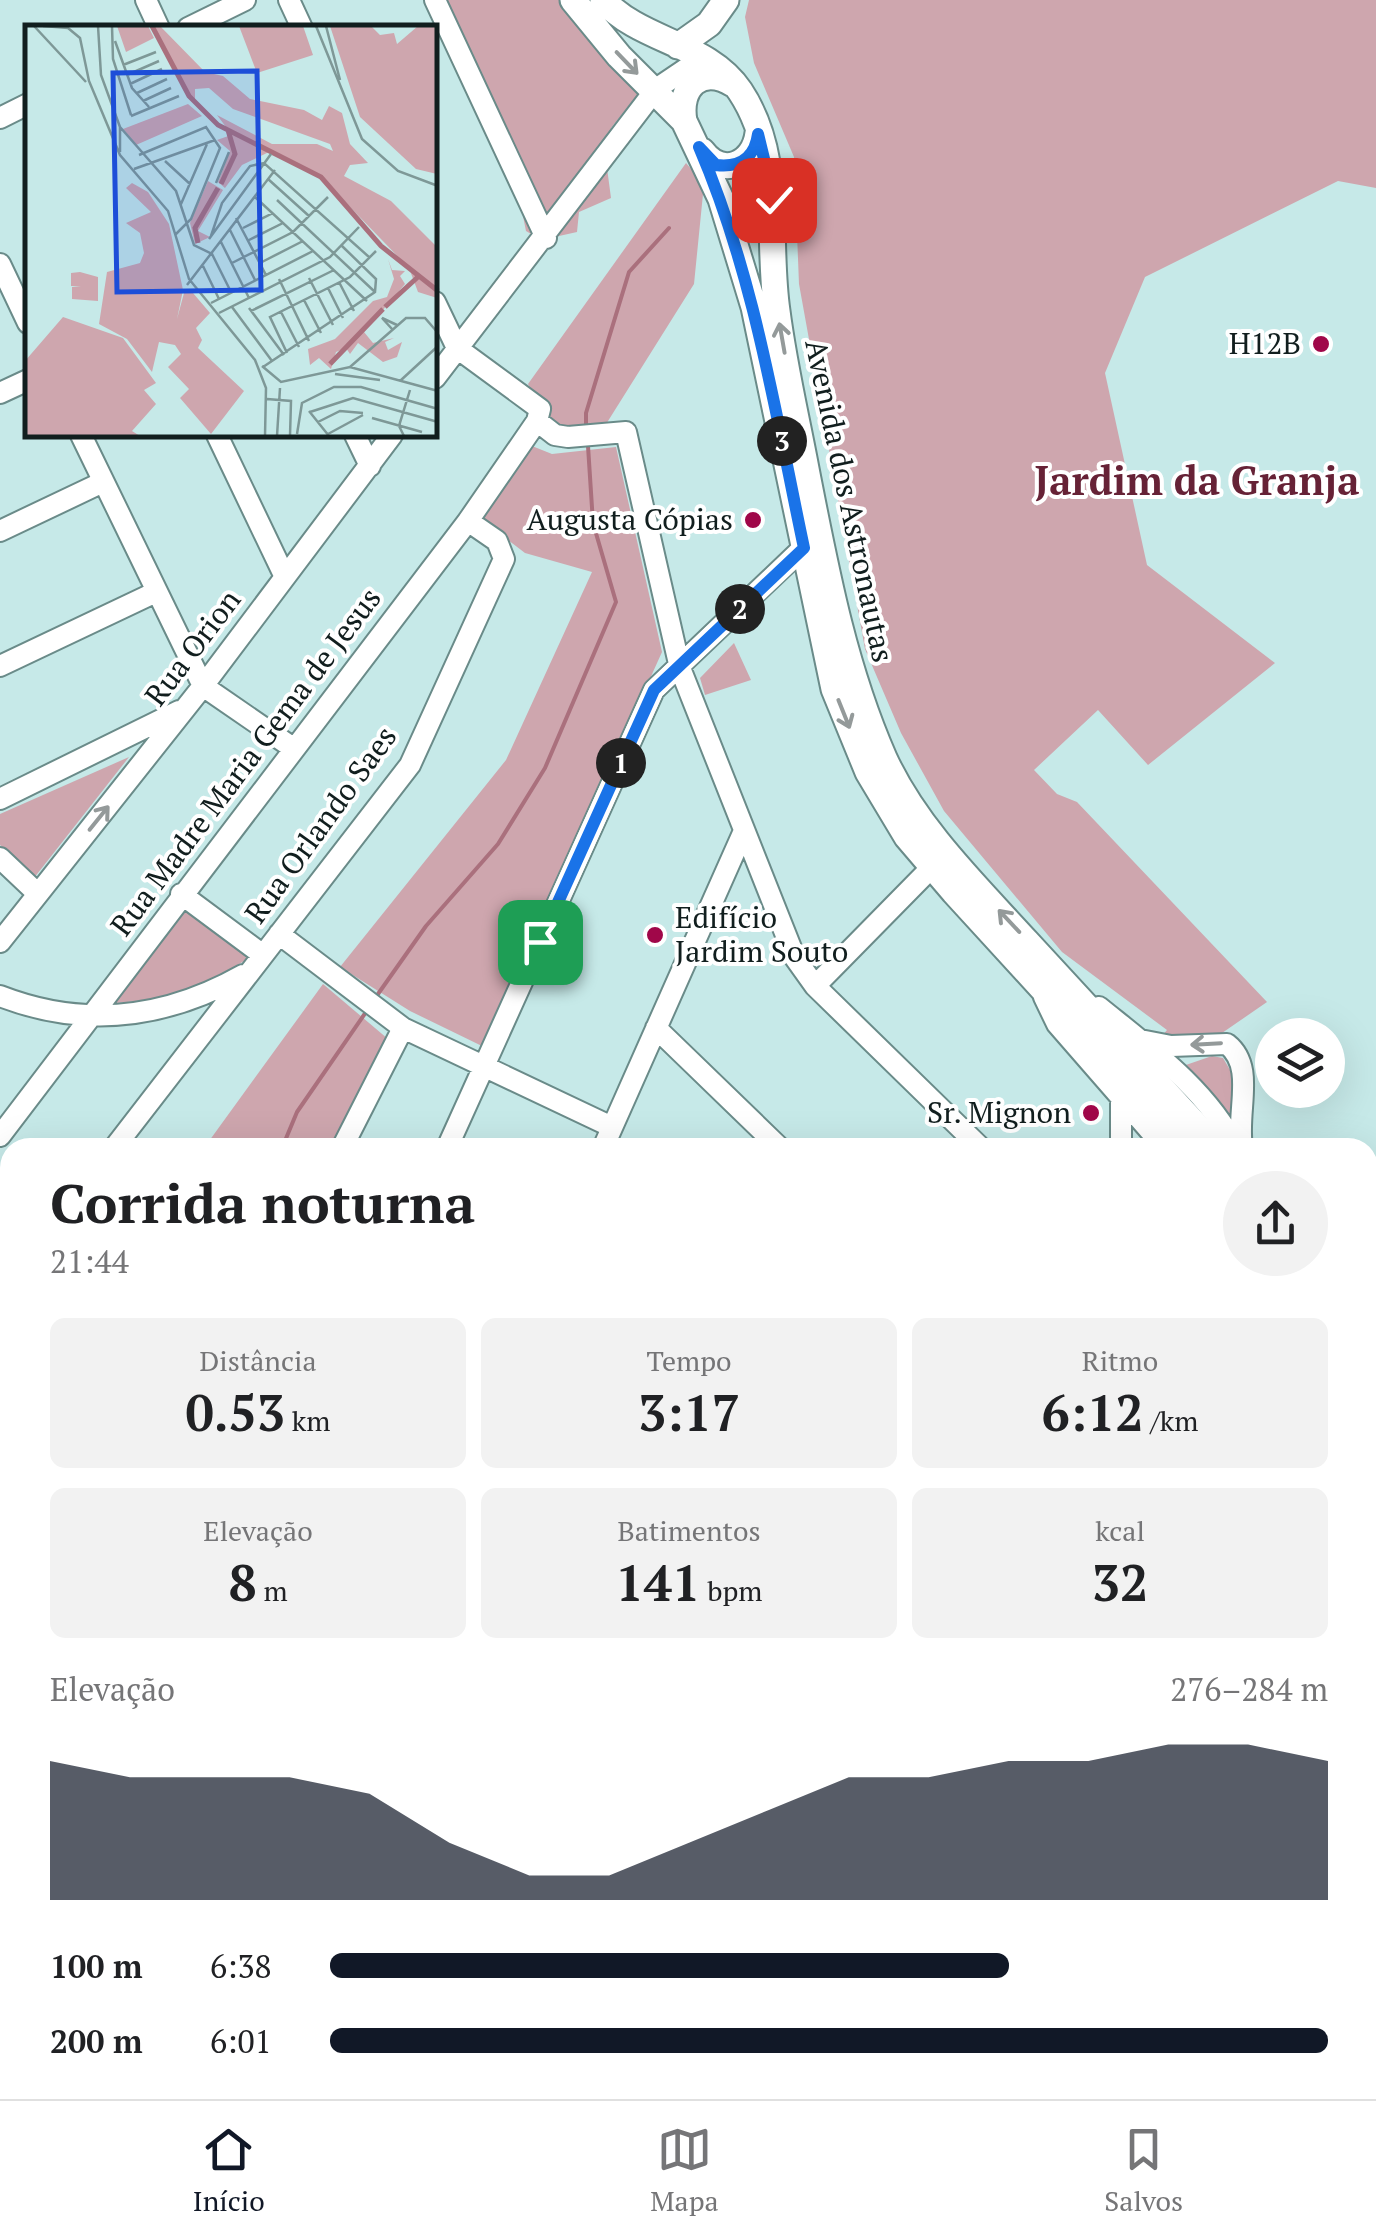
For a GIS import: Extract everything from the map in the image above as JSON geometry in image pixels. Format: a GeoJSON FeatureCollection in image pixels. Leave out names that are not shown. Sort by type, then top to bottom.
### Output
{"type":"FeatureCollection","features":[{"type":"Feature","properties":{"kind":"main road","name":"Avenida dos Astronautas"},"geometry":{"type":"LineString","coordinates":[[573,0],[618,56],[656,89],[684,121],[699,147],[743,263],[834,689],[868,772],[907,837],[932,867],[1045,976],[1117,1054],[1206,1138]]}},
{"type":"Feature","properties":{"kind":"main road","name":"Avenida dos Astronautas"},"geometry":{"type":"LineString","coordinates":[[603,0],[632,24],[702,58],[737,87],[750,108],[774,200],[776,307],[852,682],[886,762],[924,824],[1045,976]]}},
{"type":"Feature","properties":{"kind":"main road"},"geometry":{"type":"LineString","coordinates":[[678,46],[709,24],[726,0]]}},
{"type":"Feature","properties":{"kind":"main road"},"geometry":{"type":"LineString","coordinates":[[684,121],[682,100],[700,78],[720,78],[737,87]]}},
{"type":"Feature","properties":{"kind":"main road"},"geometry":{"type":"LineString","coordinates":[[699,147],[716,165],[732,166],[751,154],[758,134]]}},
{"type":"Feature","properties":{"kind":"main road","name":"Avenida dos Astronautas"},"geometry":{"type":"LineString","coordinates":[[1117,1054],[1180,1138]]}},
{"type":"Feature","properties":{"kind":"street"},"geometry":{"type":"LineString","coordinates":[[146,0],[158,25]]}},
{"type":"Feature","properties":{"kind":"street"},"geometry":{"type":"LineString","coordinates":[[194,25],[245,0]]}},
{"type":"Feature","properties":{"kind":"street"},"geometry":{"type":"LineString","coordinates":[[289,0],[301,25]]}},
{"type":"Feature","properties":{"kind":"street"},"geometry":{"type":"LineString","coordinates":[[435,0],[546,238]]}},
{"type":"Feature","properties":{"kind":"street"},"geometry":{"type":"LineString","coordinates":[[438,374],[546,238],[656,89],[702,58]]}},
{"type":"Feature","properties":{"kind":"street"},"geometry":{"type":"LineString","coordinates":[[0,118],[25,106]]}},
{"type":"Feature","properties":{"kind":"street"},"geometry":{"type":"LineString","coordinates":[[0,264],[25,317]]}},
{"type":"Feature","properties":{"kind":"street"},"geometry":{"type":"LineString","coordinates":[[438,308],[457,348],[540,408],[537,422],[555,435],[618,429],[632,441],[680,668],[795,958],[814,986],[971,1138]]}},
{"type":"Feature","properties":{"kind":"street"},"geometry":{"type":"LineString","coordinates":[[0,393],[25,381]]}},
{"type":"Feature","properties":{"kind":"street","name":"Rua Madre Maria Gema de Jesus"},"geometry":{"type":"LineString","coordinates":[[0,1136],[468,520],[537,422]]}},
{"type":"Feature","properties":{"kind":"street"},"geometry":{"type":"LineString","coordinates":[[82,438],[203,686],[293,748]]}},
{"type":"Feature","properties":{"kind":"street"},"geometry":{"type":"LineString","coordinates":[[218,438],[284,575]]}},
{"type":"Feature","properties":{"kind":"street"},"geometry":{"type":"LineString","coordinates":[[356,438],[370,466]]}},
{"type":"Feature","properties":{"kind":"street","name":"Rua Orion"},"geometry":{"type":"LineString","coordinates":[[0,942],[203,686],[390,438]]}},
{"type":"Feature","properties":{"kind":"street"},"geometry":{"type":"LineString","coordinates":[[0,532],[103,482]]}},
{"type":"Feature","properties":{"kind":"street","name":"Rua Orlando Saes"},"geometry":{"type":"LineString","coordinates":[[122,1138],[410,765],[494,584],[503,550],[468,520]]}},
{"type":"Feature","properties":{"kind":"street"},"geometry":{"type":"LineString","coordinates":[[452,1138],[654,690],[804,548]]}},
{"type":"Feature","properties":{"kind":"street"},"geometry":{"type":"LineString","coordinates":[[0,666],[156,592]]}},
{"type":"Feature","properties":{"kind":"street"},"geometry":{"type":"LineString","coordinates":[[0,798],[185,708]]}},
{"type":"Feature","properties":{"kind":"street"},"geometry":{"type":"LineString","coordinates":[[140,733],[150,754]]}},
{"type":"Feature","properties":{"kind":"street"},"geometry":{"type":"LineString","coordinates":[[607,1138],[743,833]]}},
{"type":"Feature","properties":{"kind":"street"},"geometry":{"type":"LineString","coordinates":[[0,858],[37,893]]}},
{"type":"Feature","properties":{"kind":"street"},"geometry":{"type":"LineString","coordinates":[[716,888],[733,873],[756,867]]}},
{"type":"Feature","properties":{"kind":"street"},"geometry":{"type":"LineString","coordinates":[[814,986],[932,867]]}},
{"type":"Feature","properties":{"kind":"street"},"geometry":{"type":"LineString","coordinates":[[0,996],[46,1010],[91,1017],[130,1016],[187,1003],[256,964],[181,894]]}},
{"type":"Feature","properties":{"kind":"street"},"geometry":{"type":"LineString","coordinates":[[280,934],[403,1028],[612,1127]]}},
{"type":"Feature","properties":{"kind":"street"},"geometry":{"type":"LineString","coordinates":[[1045,976],[1117,1054],[1204,1102],[1231,1138]]}},
{"type":"Feature","properties":{"kind":"street"},"geometry":{"type":"LineString","coordinates":[[187,1003],[204,1034]]}},
{"type":"Feature","properties":{"kind":"street"},"geometry":{"type":"LineString","coordinates":[[347,1138],[403,1028]]}},
{"type":"Feature","properties":{"kind":"street"},"geometry":{"type":"LineString","coordinates":[[656,1028],[759,1138]]}},
{"type":"Feature","properties":{"kind":"street"},"geometry":{"type":"LineString","coordinates":[[1117,1054],[1171,1046],[1227,1044],[1235,1050],[1246,1071],[1238,1108],[1239,1138]]}},
{"type":"Feature","properties":{"kind":"street"},"geometry":{"type":"LineString","coordinates":[[1117,1054],[1122,1138]]}},
{"type":"Feature","properties":{"kind":"street"},"geometry":{"type":"LineString","coordinates":[[1120,1096],[1156,1138]]}},
{"type":"Feature","properties":{"kind":"shaded area"},"geometry":{"type":"Polygon","coordinates":[[[443,0],[562,0],[643,88],[611,128],[630,136],[607,168],[611,198],[579,212],[577,232],[541,240],[526,231],[519,196],[443,0]]]}},
{"type":"Feature","properties":{"kind":"shaded area"},"geometry":{"type":"Polygon","coordinates":[[[749,0],[1376,0],[1376,188],[1338,181],[1145,277],[1105,373],[1147,565],[1275,663],[1148,765],[1098,710],[1034,770],[1057,794],[1077,802],[1267,1002],[1209,1042],[1156,1043],[1167,1030],[1062,952],[944,811],[901,733],[865,649],[799,284],[794,157],[754,63],[745,17],[749,0]]]}},
{"type":"Feature","properties":{"kind":"shaded area"},"geometry":{"type":"Polygon","coordinates":[[[686,163],[704,184],[694,284],[603,429],[551,428],[528,384],[686,163]]]}},
{"type":"Feature","properties":{"kind":"shaded area"},"geometry":{"type":"Polygon","coordinates":[[[527,444],[552,454],[616,447],[662,652],[484,1047],[410,1011],[340,967],[506,760],[592,572],[525,553],[477,516],[527,444]]]}},
{"type":"Feature","properties":{"kind":"shaded area"},"geometry":{"type":"Polygon","coordinates":[[[734,643],[751,680],[705,695],[700,678],[734,643]]]}},
{"type":"Feature","properties":{"kind":"shaded area"},"geometry":{"type":"Polygon","coordinates":[[[129,757],[34,878],[0,845],[0,814],[129,757]]]}},
{"type":"Feature","properties":{"kind":"shaded area"},"geometry":{"type":"Polygon","coordinates":[[[182,905],[252,956],[215,978],[182,991],[105,1004],[182,905]]]}},
{"type":"Feature","properties":{"kind":"shaded area"},"geometry":{"type":"Polygon","coordinates":[[[323,984],[388,1039],[338,1138],[211,1138],[323,984]]]}},
{"type":"Feature","properties":{"kind":"shaded area"},"geometry":{"type":"Polygon","coordinates":[[[1212,1056],[1223,1058],[1236,1080],[1233,1128],[1180,1067],[1212,1056]]]}},
{"type":"Feature","properties":{"kind":"waterway"},"geometry":{"type":"LineString","coordinates":[[586,424],[629,272],[669,228]]}},
{"type":"Feature","properties":{"kind":"waterway"},"geometry":{"type":"LineString","coordinates":[[378,994],[426,926],[498,844],[545,768],[616,602],[593,523],[588,446]]}},
{"type":"Feature","properties":{"kind":"waterway"},"geometry":{"type":"LineString","coordinates":[[286,1138],[297,1112],[366,1012]]}},
{"type":"Feature","properties":{"kind":"place","name":"H12B"},"geometry":{"type":"Point","coordinates":[1321,344]}},
{"type":"Feature","properties":{"kind":"place","name":"Augusta Cópias"},"geometry":{"type":"Point","coordinates":[753,520]}},
{"type":"Feature","properties":{"kind":"place","name":"Edifício Jardim Souto"},"geometry":{"type":"Point","coordinates":[655,935]}},
{"type":"Feature","properties":{"kind":"place","name":"Sr. Mignon"},"geometry":{"type":"Point","coordinates":[1091,1113]}},
{"type":"Feature","properties":{"kind":"district","name":"Jardim da Granja"},"geometry":{"type":"Point","coordinates":[1197,481]}},
{"type":"Feature","properties":{"kind":"route"},"geometry":{"type":"LineString","coordinates":[[540,942],[654,690],[804,548],[739,248],[699,147],[716,165],[732,166],[751,154],[758,134],[774,200]]}}]}
